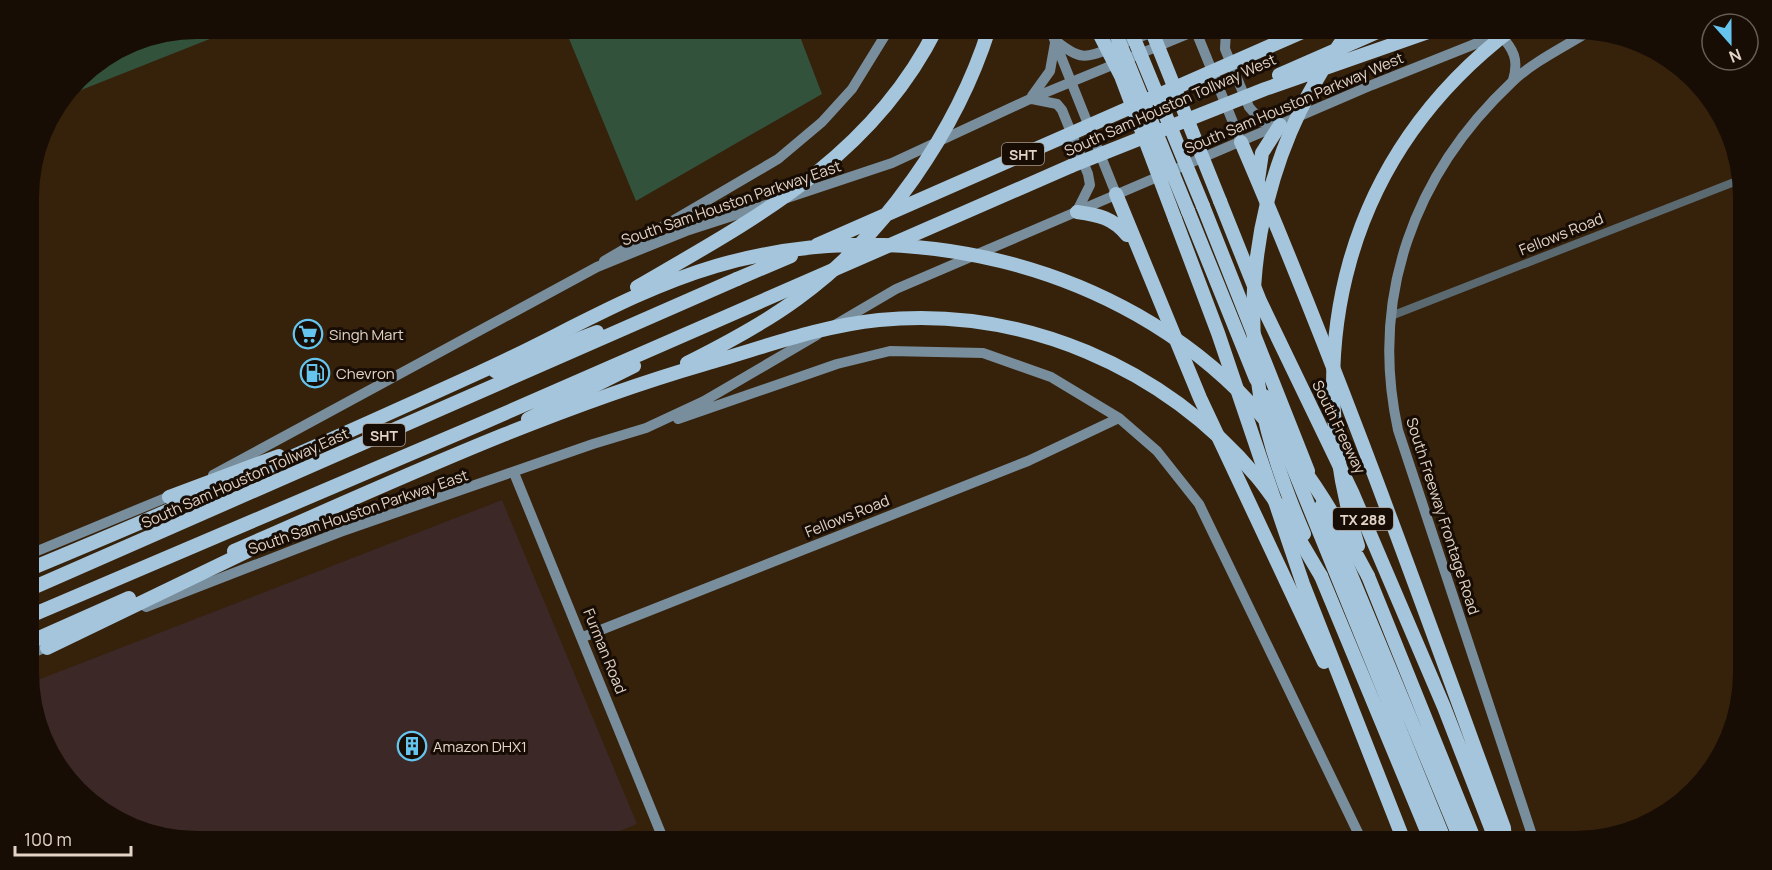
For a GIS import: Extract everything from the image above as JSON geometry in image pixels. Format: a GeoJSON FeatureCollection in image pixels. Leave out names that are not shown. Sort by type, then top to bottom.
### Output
{"type":"FeatureCollection","features":[{"type":"Feature","properties":{"kind":"highway"},"geometry":{"type":"LineString","coordinates":[[39,565],[481,372],[568,327],[752,220],[817,175],[869,126],[914,68],[930,39]]}},
{"type":"Feature","properties":{"kind":"highway"},"geometry":{"type":"LineString","coordinates":[[658,378],[739,336],[797,300],[822,280],[883,219],[932,150],[976,66],[985,39]]}},
{"type":"Feature","properties":{"kind":"highway"},"geometry":{"type":"LineString","coordinates":[[1102,39],[1121,76],[1175,219],[1238,391],[1303,584],[1400,831]]}},
{"type":"Feature","properties":{"kind":"highway"},"geometry":{"type":"LineString","coordinates":[[1118,39],[1441,831]]}},
{"type":"Feature","properties":{"kind":"highway"},"geometry":{"type":"LineString","coordinates":[[1135,39],[1302,456],[1457,831]]}},
{"type":"Feature","properties":{"kind":"highway","name":"South Freeway"},"geometry":{"type":"LineString","coordinates":[[1154,39],[1260,301],[1361,514],[1444,707],[1492,831]]}},
{"type":"Feature","properties":{"kind":"highway","name":"South Sam Houston Tollway West"},"geometry":{"type":"LineString","coordinates":[[737,279],[1284,39]]}},
{"type":"Feature","properties":{"kind":"highway"},"geometry":{"type":"LineString","coordinates":[[1343,39],[1316,76],[1284,145],[1262,221],[1254,304],[1254,343],[1264,415],[1292,506],[1427,831]]}},
{"type":"Feature","properties":{"kind":"highway","name":"South Sam Houston Tollway West"},"geometry":{"type":"LineString","coordinates":[[737,313],[1359,39]]}},
{"type":"Feature","properties":{"kind":"highway"},"geometry":{"type":"LineString","coordinates":[[1071,166],[1265,88],[1405,39]]}},
{"type":"Feature","properties":{"kind":"highway"},"geometry":{"type":"LineString","coordinates":[[1368,576],[1342,484],[1334,432],[1332,353],[1348,266],[1370,205],[1402,146],[1450,84],[1478,54],[1496,39]]}},
{"type":"Feature","properties":{"kind":"highway"},"geometry":{"type":"LineString","coordinates":[[1258,182],[1262,153],[1280,125]]}},
{"type":"Feature","properties":{"kind":"highway"},"geometry":{"type":"LineString","coordinates":[[1240,142],[1258,182],[1395,529],[1504,831]]}},
{"type":"Feature","properties":{"kind":"highway"},"geometry":{"type":"LineString","coordinates":[[1116,195],[1200,398],[1378,778]]}},
{"type":"Feature","properties":{"kind":"highway"},"geometry":{"type":"LineString","coordinates":[[1077,212],[1107,217],[1117,223],[1138,248]]}},
{"type":"Feature","properties":{"kind":"highway"},"geometry":{"type":"LineString","coordinates":[[568,327],[681,277],[747,258],[792,250],[868,245],[918,245],[992,259],[1051,276],[1134,313],[1184,347],[1250,403],[1322,493],[1368,576],[1471,831]]}},
{"type":"Feature","properties":{"kind":"highway"},"geometry":{"type":"LineString","coordinates":[[169,497],[737,279]]}},
{"type":"Feature","properties":{"kind":"highway","name":"South Sam Houston Tollway East"},"geometry":{"type":"LineString","coordinates":[[39,585],[737,279]]}},
{"type":"Feature","properties":{"kind":"highway"},"geometry":{"type":"LineString","coordinates":[[46,648],[567,401],[737,313]]}},
{"type":"Feature","properties":{"kind":"highway","name":"SHT"},"geometry":{"type":"LineString","coordinates":[[39,612],[737,313]]}},
{"type":"Feature","properties":{"kind":"highway"},"geometry":{"type":"LineString","coordinates":[[39,638],[375,489],[550,418],[658,378],[793,338],[878,320],[969,320],[1015,328],[1061,341],[1108,360],[1148,381],[1198,417],[1258,478],[1321,576]]}},
{"type":"Feature","properties":{"kind":"main road"},"geometry":{"type":"LineString","coordinates":[[597,267],[609,255],[787,152],[822,122],[852,90],[882,39]]}},
{"type":"Feature","properties":{"kind":"main road"},"geometry":{"type":"LineString","coordinates":[[1056,41],[1075,56],[1089,57],[1134,39]]}},
{"type":"Feature","properties":{"kind":"main road","name":"South Sam Houston Parkway East"},"geometry":{"type":"LineString","coordinates":[[39,550],[169,497],[233,465],[597,267],[686,231],[892,163],[1030,99],[1173,39]]}},
{"type":"Feature","properties":{"kind":"main road"},"geometry":{"type":"LineString","coordinates":[[1201,39],[1240,142]]}},
{"type":"Feature","properties":{"kind":"main road"},"geometry":{"type":"LineString","coordinates":[[1225,39],[1224,49],[1249,107],[1262,122],[1280,125]]}},
{"type":"Feature","properties":{"kind":"main road","name":"South Sam Houston Parkway West"},"geometry":{"type":"LineString","coordinates":[[1116,195],[1487,39]]}},
{"type":"Feature","properties":{"kind":"main road"},"geometry":{"type":"LineString","coordinates":[[1509,39],[1516,59],[1513,80]]}},
{"type":"Feature","properties":{"kind":"main road","name":"South Freeway Frontage Road"},"geometry":{"type":"LineString","coordinates":[[1531,831],[1398,430],[1389,365],[1391,315],[1393,288],[1414,220],[1445,159],[1513,80],[1577,39]]}},
{"type":"Feature","properties":{"kind":"main road"},"geometry":{"type":"LineString","coordinates":[[1056,41],[1116,195]]}},
{"type":"Feature","properties":{"kind":"main road"},"geometry":{"type":"LineString","coordinates":[[1056,41],[1050,71],[1030,99],[1057,104],[1062,110],[1090,185],[1077,212]]}},
{"type":"Feature","properties":{"kind":"main road","name":"South Sam Houston Parkway East"},"geometry":{"type":"LineString","coordinates":[[39,651],[238,570],[593,444],[646,429],[704,401],[896,289],[1116,195]]}},
{"type":"Feature","properties":{"kind":"main road"},"geometry":{"type":"LineString","coordinates":[[646,429],[726,404],[837,364],[890,351],[983,353],[1051,377],[1119,418],[1157,451],[1199,504],[1357,831]]}},
{"type":"Feature","properties":{"kind":"main road","name":"Fellows Road"},"geometry":{"type":"LineString","coordinates":[[583,637],[1028,461],[1119,418]]}},
{"type":"Feature","properties":{"kind":"main road","name":"Furman Road"},"geometry":{"type":"LineString","coordinates":[[514,473],[583,637],[660,831]]}},
{"type":"Feature","properties":{"kind":"street","name":"Fellows Road"},"geometry":{"type":"LineString","coordinates":[[1391,315],[1732,183]]}},
{"type":"Feature","properties":{"kind":"shaded area"},"geometry":{"type":"Polygon","coordinates":[[[502,500],[637,824],[620,831],[187,831],[166,828],[127,815],[93,792],[78,777],[60,752],[51,733],[44,714],[39,679],[502,500]]]}},
{"type":"Feature","properties":{"kind":"green space"},"geometry":{"type":"Polygon","coordinates":[[[210,39],[81,90],[118,60],[146,47],[177,40],[210,39]]]}},
{"type":"Feature","properties":{"kind":"green space"},"geometry":{"type":"Polygon","coordinates":[[[569,39],[801,39],[822,94],[636,201],[569,39]]]}},
{"type":"Feature","properties":{"kind":"place","name":"Singh Mart"},"geometry":{"type":"Point","coordinates":[308,334]}},
{"type":"Feature","properties":{"kind":"place","name":"Chevron"},"geometry":{"type":"Point","coordinates":[315,373]}},
{"type":"Feature","properties":{"kind":"place","name":"Amazon DHX1"},"geometry":{"type":"Point","coordinates":[412,746]}}]}
